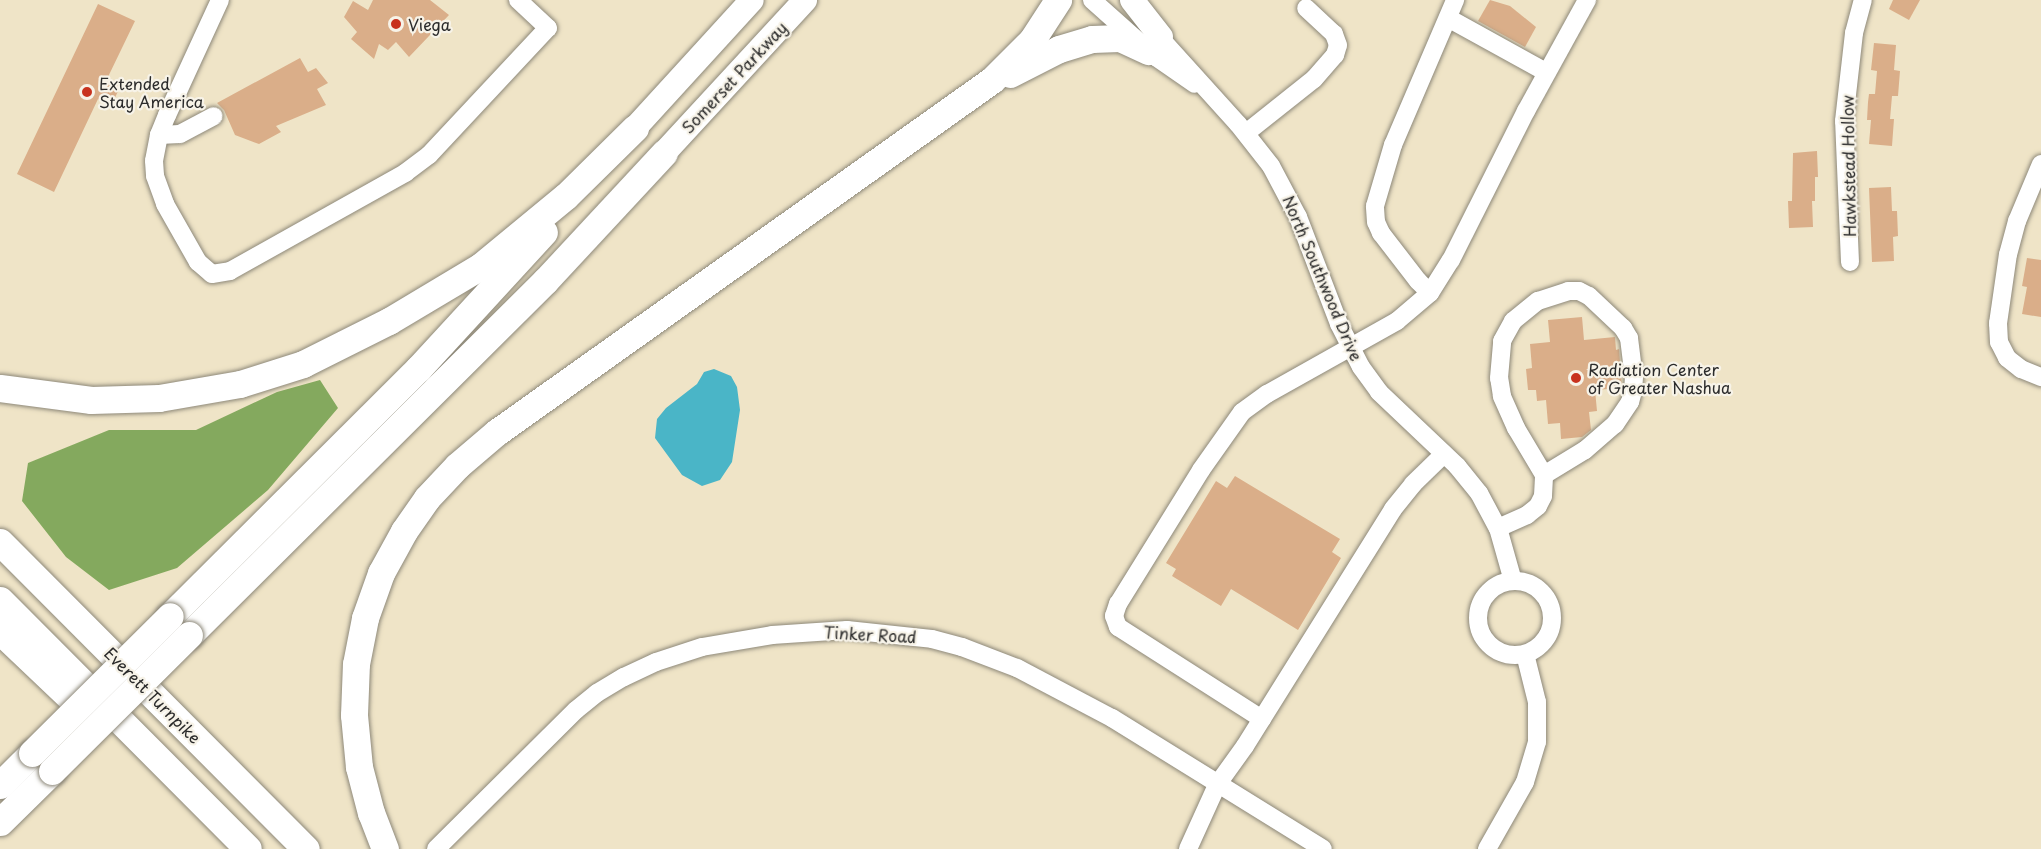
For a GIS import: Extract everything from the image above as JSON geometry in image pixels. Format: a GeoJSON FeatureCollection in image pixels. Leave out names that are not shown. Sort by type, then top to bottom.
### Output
{"type":"FeatureCollection","features":[{"type":"Feature","properties":{"kind":"highway"},"geometry":{"type":"LineString","coordinates":[[948,113],[1014,60],[1040,29],[1058,0]]}},
{"type":"Feature","properties":{"kind":"highway"},"geometry":{"type":"LineString","coordinates":[[385,849],[371,813],[359,767],[354,716],[356,664],[365,618],[381,573],[404,531],[427,498],[457,466],[497,432],[948,113],[1020,68],[1077,42],[1114,38],[1155,44]]}},
{"type":"Feature","properties":{"kind":"highway"},"geometry":{"type":"LineString","coordinates":[[0,388],[84,400],[159,399],[240,384],[303,363],[389,321],[481,266],[552,208],[635,128]]}},
{"type":"Feature","properties":{"kind":"highway"},"geometry":{"type":"LineString","coordinates":[[0,785],[418,369],[508,273],[635,128]]}},
{"type":"Feature","properties":{"kind":"highway"},"geometry":{"type":"LineString","coordinates":[[0,822],[546,280],[664,153]]}},
{"type":"Feature","properties":{"kind":"highway","name":"Everett Turnpike"},"geometry":{"type":"LineString","coordinates":[[0,542],[306,849]]}},
{"type":"Feature","properties":{"kind":"highway"},"geometry":{"type":"LineString","coordinates":[[0,600],[248,849]]}},
{"type":"Feature","properties":{"kind":"highway"},"geometry":{"type":"LineString","coordinates":[[0,632],[72,700],[240,849]]}},
{"type":"Feature","properties":{"kind":"main road"},"geometry":{"type":"LineString","coordinates":[[635,128],[752,0]]}},
{"type":"Feature","properties":{"kind":"main road","name":"Somerset Parkway"},"geometry":{"type":"LineString","coordinates":[[664,153],[805,0]]}},
{"type":"Feature","properties":{"kind":"main road"},"geometry":{"type":"LineString","coordinates":[[1132,0],[1155,44]]}},
{"type":"Feature","properties":{"kind":"street"},"geometry":{"type":"LineString","coordinates":[[220,0],[159,135],[156,147],[155,176],[165,204],[203,268],[212,274],[230,271],[405,173],[429,155],[548,28],[518,0]]}},
{"type":"Feature","properties":{"kind":"street","name":"North Southwood Drive"},"geometry":{"type":"LineString","coordinates":[[1092,0],[1155,44],[1207,92],[1246,134],[1271,166],[1292,202],[1350,347],[1380,392],[1444,454],[1479,494],[1498,528],[1513,581]]}},
{"type":"Feature","properties":{"kind":"street","name":"North Southwood Drive"},"geometry":{"type":"LineString","coordinates":[[1121,0],[1155,44]]}},
{"type":"Feature","properties":{"kind":"street"},"geometry":{"type":"LineString","coordinates":[[1430,293],[1381,233],[1376,222],[1375,206],[1393,145],[1455,0]]}},
{"type":"Feature","properties":{"kind":"street"},"geometry":{"type":"LineString","coordinates":[[1262,719],[1118,627],[1114,616],[1118,604],[1201,471],[1242,412],[1267,394],[1397,321],[1430,293],[1451,261],[1546,72],[1587,0]]}},
{"type":"Feature","properties":{"kind":"street","name":"Hawkstead Hollow"},"geometry":{"type":"LineString","coordinates":[[1850,262],[1844,121],[1854,33],[1863,0]]}},
{"type":"Feature","properties":{"kind":"street"},"geometry":{"type":"LineString","coordinates":[[1246,134],[1314,79],[1335,55],[1338,45],[1334,34],[1306,8]]}},
{"type":"Feature","properties":{"kind":"street"},"geometry":{"type":"LineString","coordinates":[[1448,18],[1546,72]]}},
{"type":"Feature","properties":{"kind":"street"},"geometry":{"type":"LineString","coordinates":[[159,135],[180,134],[214,116]]}},
{"type":"Feature","properties":{"kind":"street"},"geometry":{"type":"LineString","coordinates":[[2041,164],[2017,220],[2008,254],[1998,323],[1999,342],[2007,358],[2020,369],[2041,377]]}},
{"type":"Feature","properties":{"kind":"street"},"geometry":{"type":"LineString","coordinates":[[1498,528],[1521,518],[1538,506],[1543,496],[1544,475],[1516,428],[1502,396],[1499,378],[1502,341],[1513,321],[1538,302],[1568,291],[1579,291],[1589,296],[1623,328],[1629,338],[1632,349],[1633,391],[1630,402],[1615,424],[1585,450],[1544,475]]}},
{"type":"Feature","properties":{"kind":"street"},"geometry":{"type":"LineString","coordinates":[[1188,849],[1217,785],[1262,719],[1394,508],[1413,484],[1444,454]]}},
{"type":"Feature","properties":{"kind":"street"},"geometry":{"type":"LineString","coordinates":[[1513,581],[1528,583],[1541,591],[1552,612],[1548,635],[1539,647],[1525,654],[1511,655],[1492,648],[1483,638],[1479,625],[1481,604],[1488,593],[1499,585],[1513,581]]}},
{"type":"Feature","properties":{"kind":"street","name":"Tinker Road"},"geometry":{"type":"LineString","coordinates":[[436,849],[576,710],[616,681],[656,662],[702,647],[809,631],[847,630],[906,635],[962,646],[1045,681],[1095,708],[1323,849]]}},
{"type":"Feature","properties":{"kind":"street"},"geometry":{"type":"LineString","coordinates":[[1487,849],[1525,782],[1537,742],[1538,710],[1525,654]]}},
{"type":"Feature","properties":{"kind":"green space"},"geometry":{"type":"Polygon","coordinates":[[[320,380],[338,408],[268,490],[177,568],[109,590],[66,557],[22,501],[28,463],[109,430],[196,430],[277,392],[320,380]]]}},
{"type":"Feature","properties":{"kind":"water"},"geometry":{"type":"Polygon","coordinates":[[[714,369],[731,376],[737,387],[740,410],[732,462],[720,480],[702,486],[682,475],[655,438],[657,419],[666,408],[697,384],[704,372],[714,369]]]}},
{"type":"Feature","properties":{"kind":"building","name":"Viega"},"geometry":{"type":"Polygon","coordinates":[[[373,0],[430,0],[449,15],[409,57],[396,42],[388,50],[379,44],[374,59],[351,39],[357,32],[344,17],[353,1],[368,10],[373,0]]]}},
{"type":"Feature","properties":{"kind":"building"},"geometry":{"type":"Polygon","coordinates":[[[1490,0],[1510,6],[1536,27],[1525,47],[1478,21],[1490,0]]]}},
{"type":"Feature","properties":{"kind":"building"},"geometry":{"type":"Polygon","coordinates":[[[1893,0],[1920,0],[1909,20],[1889,9],[1893,0]]]}},
{"type":"Feature","properties":{"kind":"building","name":"Extended Stay America"},"geometry":{"type":"Polygon","coordinates":[[[98,4],[135,21],[107,79],[121,85],[111,106],[98,99],[54,192],[17,174],[98,4]]]}},
{"type":"Feature","properties":{"kind":"building"},"geometry":{"type":"Polygon","coordinates":[[[1874,43],[1896,45],[1894,70],[1900,71],[1898,96],[1892,96],[1890,119],[1894,119],[1892,146],[1869,144],[1871,120],[1867,120],[1868,102],[1869,94],[1875,94],[1877,71],[1871,70],[1874,43]]]}},
{"type":"Feature","properties":{"kind":"building"},"geometry":{"type":"Polygon","coordinates":[[[300,58],[308,72],[316,68],[328,83],[317,89],[326,105],[276,126],[281,132],[259,144],[235,135],[224,110],[217,103],[300,58]]]}},
{"type":"Feature","properties":{"kind":"building"},"geometry":{"type":"Polygon","coordinates":[[[1817,151],[1818,177],[1815,177],[1815,201],[1812,201],[1813,227],[1789,228],[1788,201],[1792,201],[1793,153],[1817,151]]]}},
{"type":"Feature","properties":{"kind":"building"},"geometry":{"type":"Polygon","coordinates":[[[1891,187],[1892,211],[1897,211],[1898,236],[1893,237],[1894,261],[1872,262],[1869,188],[1891,187]]]}},
{"type":"Feature","properties":{"kind":"building"},"geometry":{"type":"Polygon","coordinates":[[[2027,258],[2041,260],[2041,317],[2022,314],[2027,287],[2022,286],[2027,258]]]}},
{"type":"Feature","properties":{"kind":"building","name":"Radiation Center of Greater Nashua"},"geometry":{"type":"Polygon","coordinates":[[[1582,317],[1584,340],[1615,337],[1616,350],[1619,349],[1622,388],[1595,390],[1597,411],[1589,412],[1591,430],[1582,437],[1561,439],[1560,423],[1548,424],[1546,400],[1537,401],[1536,390],[1528,390],[1526,369],[1532,368],[1530,344],[1550,342],[1548,320],[1582,317]]]}},
{"type":"Feature","properties":{"kind":"building"},"geometry":{"type":"Polygon","coordinates":[[[1235,476],[1340,539],[1332,552],[1341,558],[1298,630],[1231,589],[1221,606],[1172,576],[1176,569],[1166,563],[1216,481],[1227,488],[1235,476]]]}},
{"type":"Feature","properties":{"kind":"place","name":"Viega"},"geometry":{"type":"Point","coordinates":[396,24]}},
{"type":"Feature","properties":{"kind":"place","name":"Extended Stay America"},"geometry":{"type":"Point","coordinates":[87,92]}},
{"type":"Feature","properties":{"kind":"place","name":"Radiation Center of Greater Nashua"},"geometry":{"type":"Point","coordinates":[1576,378]}}]}
